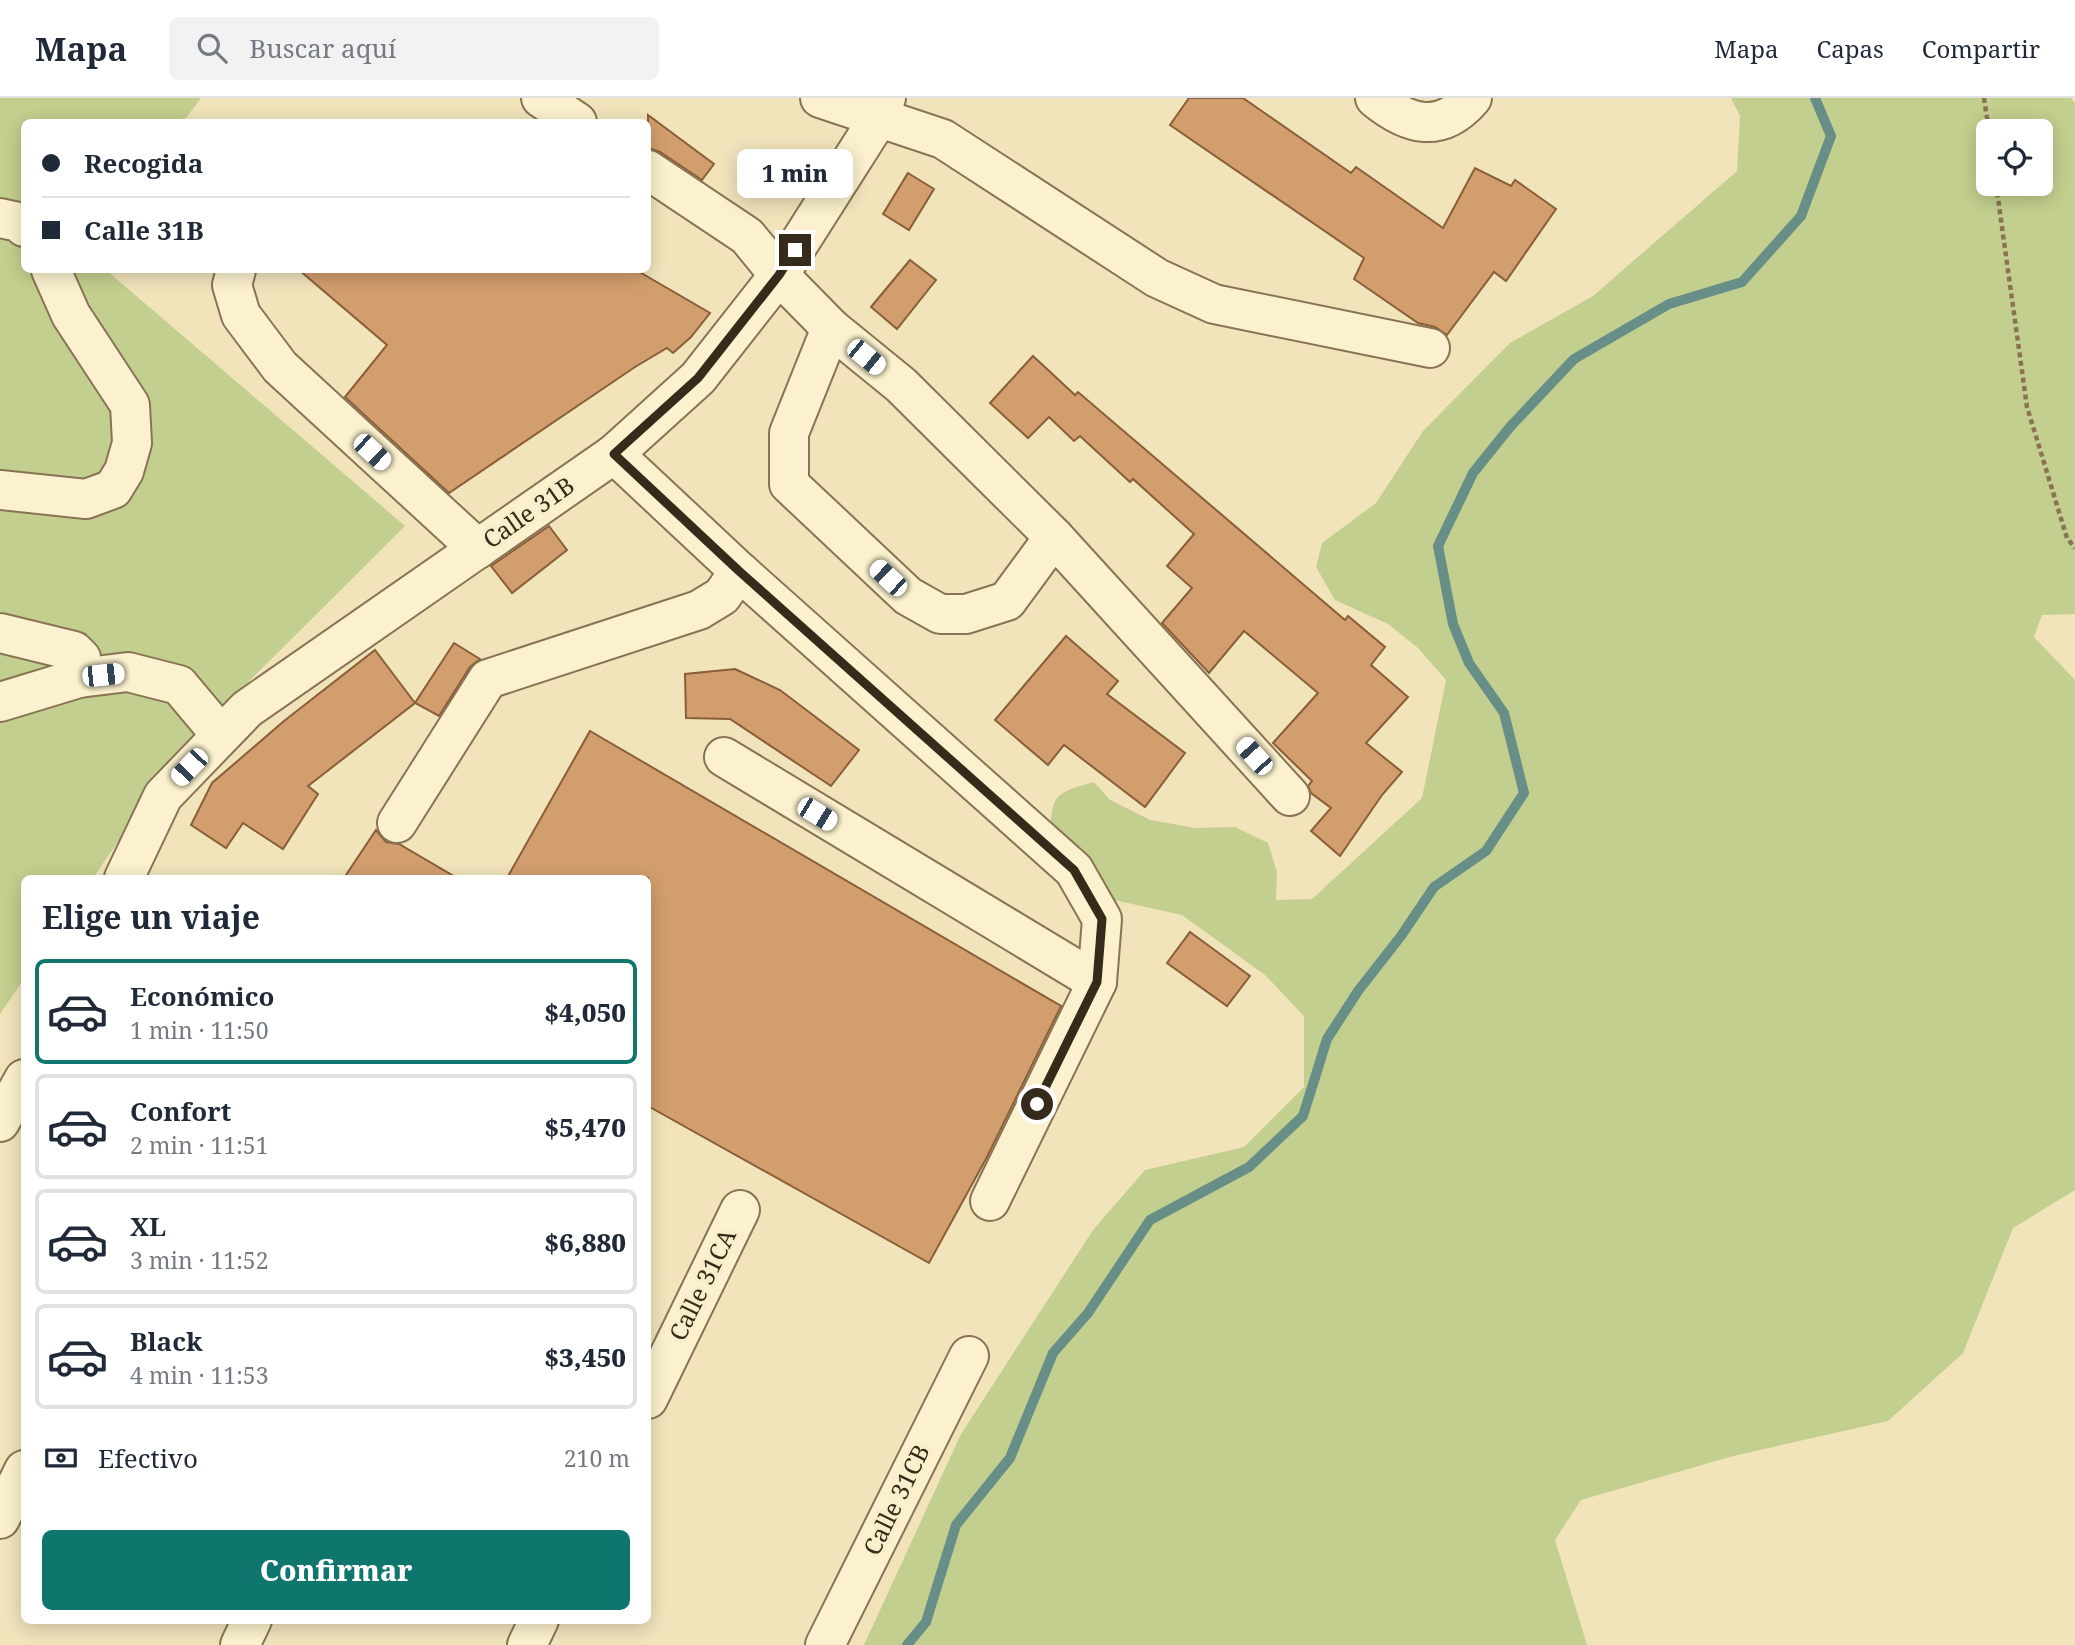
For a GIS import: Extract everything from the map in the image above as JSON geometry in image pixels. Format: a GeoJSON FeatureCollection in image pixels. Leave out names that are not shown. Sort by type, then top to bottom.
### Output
{"type":"FeatureCollection","features":[{"type":"Feature","properties":{"kind":"street"},"geometry":{"type":"LineString","coordinates":[[541,98],[572,119]]}},
{"type":"Feature","properties":{"kind":"street"},"geometry":{"type":"LineString","coordinates":[[820,98],[882,108],[943,139],[1157,278],[1214,304],[1430,348]]}},
{"type":"Feature","properties":{"kind":"street"},"geometry":{"type":"LineString","coordinates":[[1375,98],[1394,114],[1423,124],[1458,114],[1472,98]]}},
{"type":"Feature","properties":{"kind":"street","name":"Calle 31B"},"geometry":{"type":"LineString","coordinates":[[125,875],[163,796],[247,709],[614,454],[698,378],[779,275],[882,108]]}},
{"type":"Feature","properties":{"kind":"street"},"geometry":{"type":"LineString","coordinates":[[651,172],[747,236],[779,275],[831,328],[901,385],[1054,537],[1290,796]]}},
{"type":"Feature","properties":{"kind":"street"},"geometry":{"type":"LineString","coordinates":[[0,218],[21,224]]}},
{"type":"Feature","properties":{"kind":"street"},"geometry":{"type":"LineString","coordinates":[[0,490],[86,499],[113,489],[124,471],[132,443],[130,405],[71,315],[52,273]]}},
{"type":"Feature","properties":{"kind":"street"},"geometry":{"type":"LineString","coordinates":[[235,273],[232,285],[241,315],[280,367],[478,549]]}},
{"type":"Feature","properties":{"kind":"street"},"geometry":{"type":"LineString","coordinates":[[831,328],[789,433],[789,484],[908,596],[940,614],[966,614],[1007,601],[1054,537]]}},
{"type":"Feature","properties":{"kind":"street"},"geometry":{"type":"LineString","coordinates":[[614,454],[739,571],[1074,870],[1102,919],[1097,982],[990,1201]]}},
{"type":"Feature","properties":{"kind":"street"},"geometry":{"type":"LineString","coordinates":[[397,823],[488,679],[699,610],[722,596],[739,571]]}},
{"type":"Feature","properties":{"kind":"street"},"geometry":{"type":"LineString","coordinates":[[0,633],[74,651],[81,658],[79,678]]}},
{"type":"Feature","properties":{"kind":"street"},"geometry":{"type":"LineString","coordinates":[[0,702],[79,678],[128,672],[179,685],[221,735]]}},
{"type":"Feature","properties":{"kind":"street"},"geometry":{"type":"LineString","coordinates":[[724,757],[1097,982]]}},
{"type":"Feature","properties":{"kind":"street"},"geometry":{"type":"LineString","coordinates":[[0,1122],[21,1084]]}},
{"type":"Feature","properties":{"kind":"street","name":"Calle 31CA"},"geometry":{"type":"LineString","coordinates":[[651,1393],[740,1210]]}},
{"type":"Feature","properties":{"kind":"street","name":"Calle 31CB"},"geometry":{"type":"LineString","coordinates":[[825,1645],[969,1356]]}},
{"type":"Feature","properties":{"kind":"street"},"geometry":{"type":"LineString","coordinates":[[0,1519],[21,1476]]}},
{"type":"Feature","properties":{"kind":"street"},"geometry":{"type":"LineString","coordinates":[[240,1645],[250,1624]]}},
{"type":"Feature","properties":{"kind":"street"},"geometry":{"type":"LineString","coordinates":[[527,1645],[537,1624]]}},
{"type":"Feature","properties":{"kind":"path"},"geometry":{"type":"LineString","coordinates":[[1984,98],[1987,119]]}},
{"type":"Feature","properties":{"kind":"path"},"geometry":{"type":"LineString","coordinates":[[1998,196],[2027,407],[2067,538],[2075,548]]}},
{"type":"Feature","properties":{"kind":"green space"},"geometry":{"type":"Polygon","coordinates":[[[0,98],[201,98],[185,119],[21,119],[21,273],[110,273],[405,526],[184,746],[95,875],[21,875],[21,983],[0,1014],[0,98]]]}},
{"type":"Feature","properties":{"kind":"green space"},"geometry":{"type":"Polygon","coordinates":[[[1731,98],[2071,98],[2075,103],[2075,614],[2042,615],[2034,637],[2075,680],[2075,1190],[2013,1228],[1963,1353],[1888,1421],[1733,1456],[1581,1500],[1555,1540],[1587,1645],[864,1645],[961,1434],[1093,1230],[1145,1170],[1244,1147],[1304,1087],[1304,1016],[1265,975],[1182,915],[1105,898],[1050,835],[1052,811],[1058,797],[1071,789],[1094,782],[1110,800],[1150,820],[1195,828],[1235,827],[1268,843],[1277,872],[1276,900],[1312,899],[1422,798],[1446,680],[1418,648],[1388,624],[1335,600],[1316,567],[1322,543],[1376,503],[1423,431],[1510,343],[1593,296],[1737,171],[1740,116],[1731,98]]]}},
{"type":"Feature","properties":{"kind":"building"},"geometry":{"type":"Polygon","coordinates":[[[1189,98],[1243,98],[1351,173],[1356,167],[1443,228],[1475,168],[1511,186],[1515,180],[1556,209],[1506,281],[1494,272],[1447,335],[1435,327],[1418,323],[1354,279],[1364,258],[1170,125],[1189,98]]]}},
{"type":"Feature","properties":{"kind":"building"},"geometry":{"type":"Polygon","coordinates":[[[648,115],[714,164],[702,180],[660,152],[651,149],[651,119],[648,119],[648,115]]]}},
{"type":"Feature","properties":{"kind":"building"},"geometry":{"type":"Polygon","coordinates":[[[908,173],[934,189],[909,230],[883,214],[908,173]]]}},
{"type":"Feature","properties":{"kind":"building"},"geometry":{"type":"Polygon","coordinates":[[[910,260],[936,280],[897,329],[871,307],[910,260]]]}},
{"type":"Feature","properties":{"kind":"building"},"geometry":{"type":"Polygon","coordinates":[[[303,273],[641,273],[710,313],[691,337],[673,353],[667,348],[635,367],[449,493],[345,397],[387,345],[303,273]]]}},
{"type":"Feature","properties":{"kind":"building"},"geometry":{"type":"Polygon","coordinates":[[[1033,356],[1075,395],[1078,392],[1345,620],[1348,616],[1385,647],[1371,665],[1408,697],[1366,743],[1402,772],[1382,795],[1340,856],[1311,831],[1331,808],[1311,793],[1308,786],[1312,781],[1273,743],[1318,693],[1244,631],[1209,673],[1162,623],[1192,588],[1167,566],[1194,534],[1133,479],[1130,482],[1080,436],[1074,441],[1049,417],[1028,438],[990,403],[1033,356]]]}},
{"type":"Feature","properties":{"kind":"building"},"geometry":{"type":"Polygon","coordinates":[[[549,526],[567,550],[512,593],[491,566],[549,526]]]}},
{"type":"Feature","properties":{"kind":"building"},"geometry":{"type":"Polygon","coordinates":[[[1066,636],[1118,681],[1107,694],[1185,753],[1145,807],[1064,745],[1048,765],[995,720],[1066,636]]]}},
{"type":"Feature","properties":{"kind":"building"},"geometry":{"type":"Polygon","coordinates":[[[454,643],[480,659],[470,667],[439,716],[415,703],[454,643]]]}},
{"type":"Feature","properties":{"kind":"building"},"geometry":{"type":"Polygon","coordinates":[[[375,650],[415,703],[308,786],[318,794],[283,849],[243,823],[226,848],[191,825],[212,783],[284,721],[375,650]]]}},
{"type":"Feature","properties":{"kind":"building"},"geometry":{"type":"Polygon","coordinates":[[[735,669],[780,690],[859,750],[831,786],[730,719],[686,718],[685,674],[735,669]]]}},
{"type":"Feature","properties":{"kind":"building"},"geometry":{"type":"Polygon","coordinates":[[[590,731],[1061,1006],[987,1157],[929,1263],[651,1108],[651,875],[509,875],[590,731]]]}},
{"type":"Feature","properties":{"kind":"building"},"geometry":{"type":"Polygon","coordinates":[[[376,830],[386,842],[399,844],[452,875],[346,875],[376,830]]]}},
{"type":"Feature","properties":{"kind":"building"},"geometry":{"type":"Polygon","coordinates":[[[1190,932],[1250,976],[1227,1006],[1167,963],[1190,932]]]}},
{"type":"Feature","properties":{"kind":"waterway"},"geometry":{"type":"LineString","coordinates":[[907,1645],[926,1622],[956,1525],[1010,1458],[1053,1353],[1088,1313],[1150,1220],[1249,1167],[1303,1116],[1327,1039],[1358,991],[1401,936],[1434,887],[1486,851],[1524,793],[1504,713],[1469,663],[1453,624],[1438,546],[1473,473],[1510,427],[1574,359],[1669,304],[1742,282],[1801,216],[1831,136],[1815,98]]}},
{"type":"Feature","properties":{"kind":"route"},"geometry":{"type":"LineString","coordinates":[[795,250],[779,275],[698,378],[614,454],[739,571],[1074,870],[1102,919],[1097,982],[1037,1104]]}}]}
